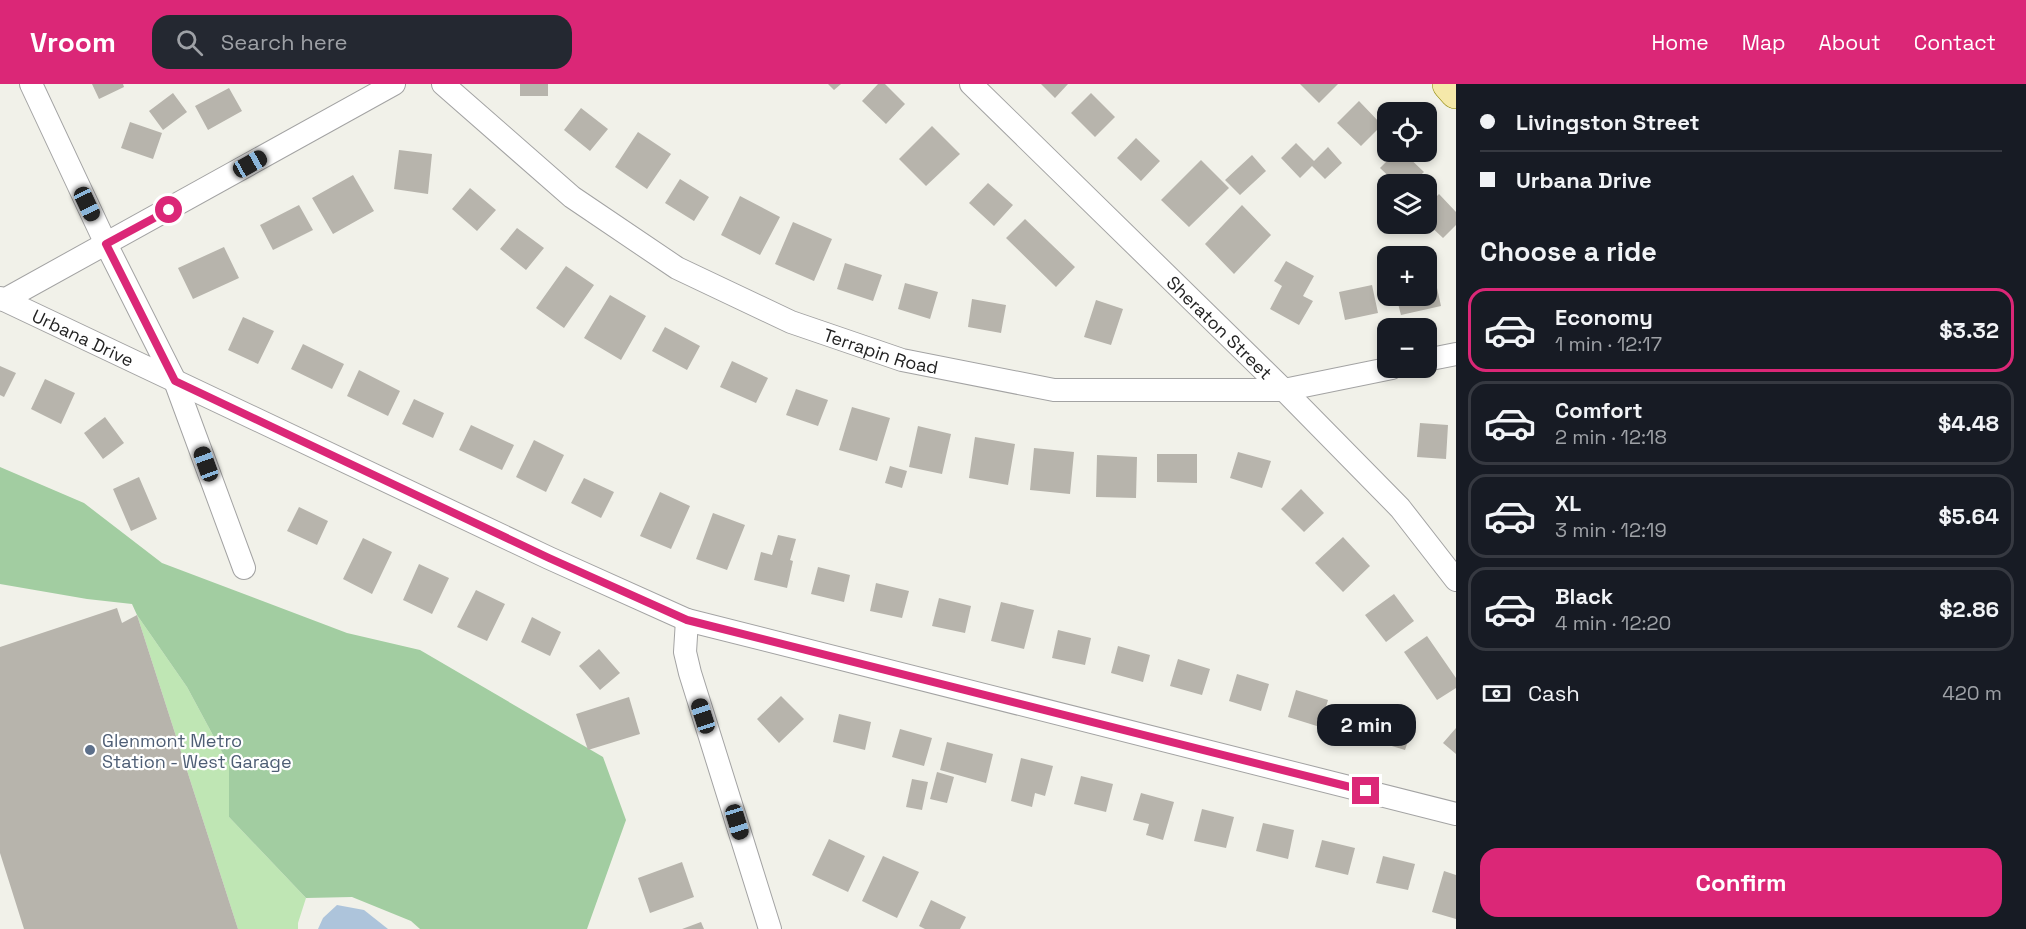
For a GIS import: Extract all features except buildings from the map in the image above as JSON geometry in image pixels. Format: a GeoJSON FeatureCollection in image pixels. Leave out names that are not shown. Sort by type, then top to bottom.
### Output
{"type":"FeatureCollection","features":[{"type":"Feature","properties":{"kind":"main road"},"geometry":{"type":"LineString","coordinates":[[1449,84],[1456,92]]}},
{"type":"Feature","properties":{"kind":"street"},"geometry":{"type":"LineString","coordinates":[[31,84],[106,244],[175,381],[244,568]]}},
{"type":"Feature","properties":{"kind":"street"},"geometry":{"type":"LineString","coordinates":[[2,299],[394,84]]}},
{"type":"Feature","properties":{"kind":"street","name":"Terrapin Road"},"geometry":{"type":"LineString","coordinates":[[442,84],[572,197],[677,268],[791,322],[902,360],[1054,390],[1284,390],[1377,371]]}},
{"type":"Feature","properties":{"kind":"street","name":"Sheraton Street"},"geometry":{"type":"LineString","coordinates":[[971,84],[1284,390],[1400,508],[1456,580]]}},
{"type":"Feature","properties":{"kind":"street","name":"Urbana Drive"},"geometry":{"type":"LineString","coordinates":[[2,299],[549,558],[687,620],[1456,814]]}},
{"type":"Feature","properties":{"kind":"street"},"geometry":{"type":"LineString","coordinates":[[1437,358],[1456,354]]}},
{"type":"Feature","properties":{"kind":"street"},"geometry":{"type":"LineString","coordinates":[[687,620],[685,652],[690,673],[770,929]]}},
{"type":"Feature","properties":{"kind":"green space"},"geometry":{"type":"Polygon","coordinates":[[[0,467],[84,503],[162,563],[347,633],[420,650],[603,757],[626,820],[587,929],[420,929],[411,921],[352,897],[306,898],[229,817],[229,765],[187,687],[137,615],[132,604],[0,584],[0,467]]]}},
{"type":"Feature","properties":{"kind":"green space"},"geometry":{"type":"Polygon","coordinates":[[[137,615],[187,687],[229,765],[229,817],[306,898],[298,929],[238,929],[137,615]]]}},
{"type":"Feature","properties":{"kind":"water"},"geometry":{"type":"Polygon","coordinates":[[[337,905],[364,910],[388,929],[318,929],[323,918],[337,905]]]}},
{"type":"Feature","properties":{"kind":"place","name":"Glenmont Metro Station - West Garage"},"geometry":{"type":"Point","coordinates":[90,750]}},
{"type":"Feature","properties":{"kind":"route"},"geometry":{"type":"LineString","coordinates":[[169,210],[106,244],[175,381],[549,558],[687,620],[1366,791]]}}]}
